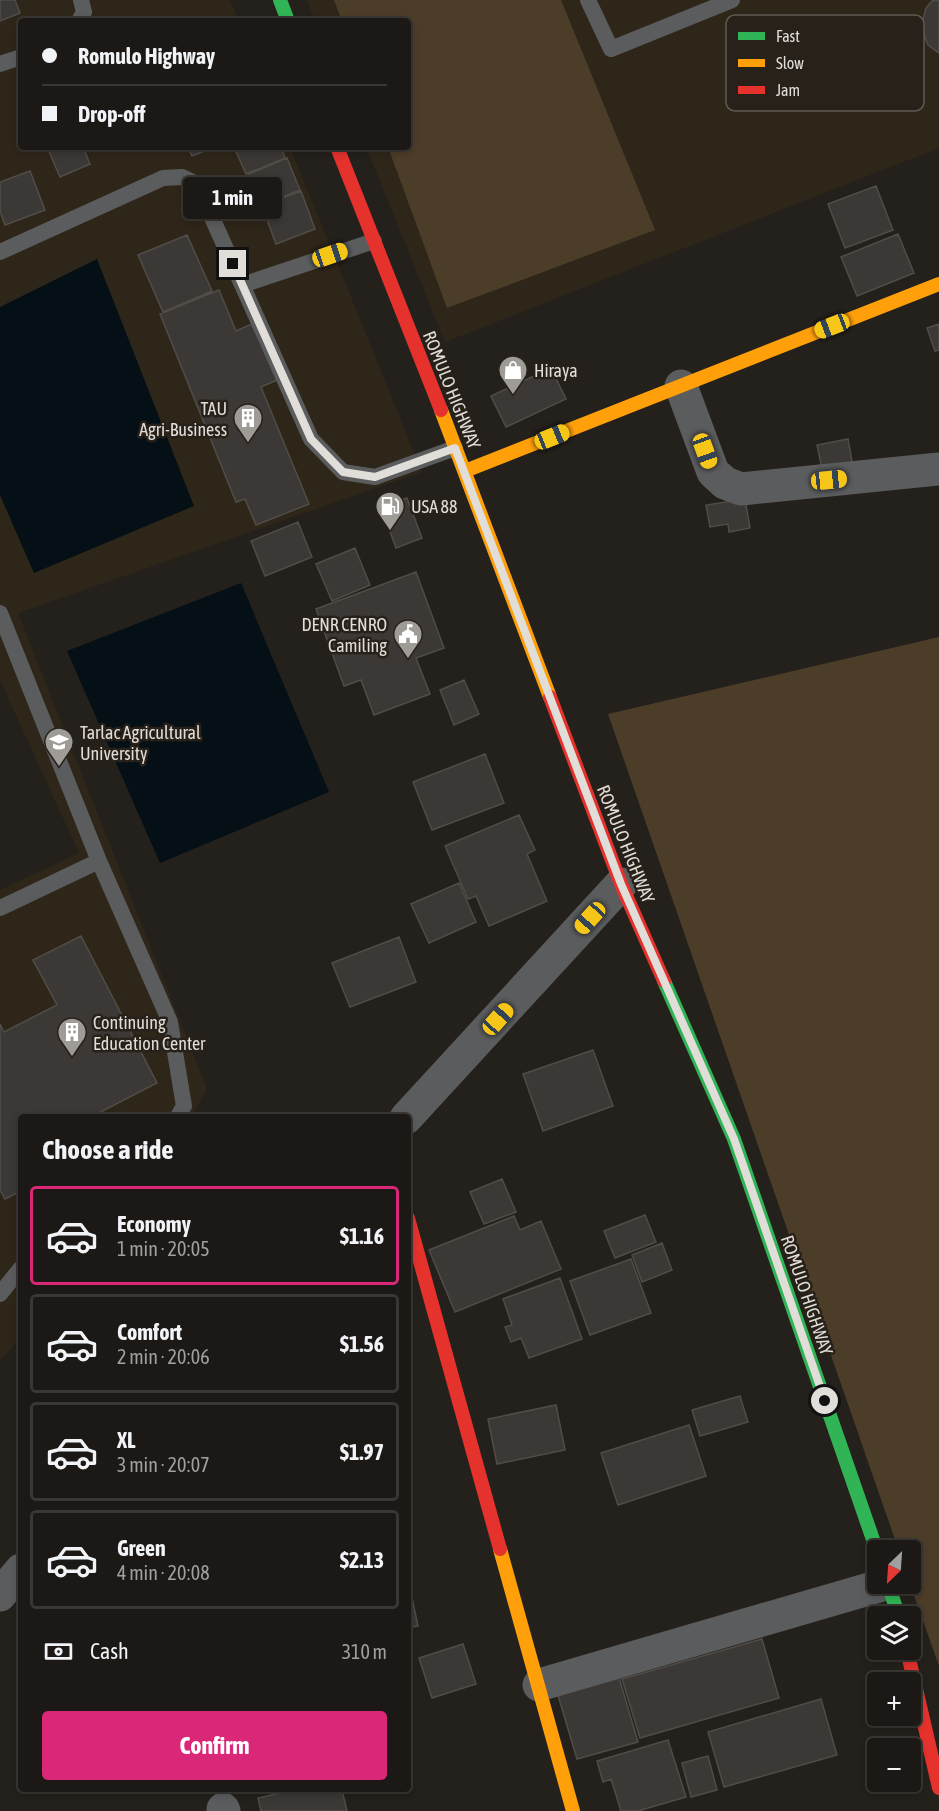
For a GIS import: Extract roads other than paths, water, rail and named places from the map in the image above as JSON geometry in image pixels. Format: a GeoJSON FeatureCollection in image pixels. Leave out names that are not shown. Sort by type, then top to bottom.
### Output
{"type":"FeatureCollection","features":[{"type":"Feature","properties":{"kind":"main road"},"geometry":{"type":"LineString","coordinates":[[280,0],[287,18]]}},
{"type":"Feature","properties":{"kind":"main road","name":"ROMULO HIGHWAY"},"geometry":{"type":"LineString","coordinates":[[338,150],[465,471],[621,884],[734,1139],[873,1540]]}},
{"type":"Feature","properties":{"kind":"main road"},"geometry":{"type":"LineString","coordinates":[[465,471],[939,284]]}},
{"type":"Feature","properties":{"kind":"main road"},"geometry":{"type":"LineString","coordinates":[[411,1229],[573,1811]]}},
{"type":"Feature","properties":{"kind":"main road"},"geometry":{"type":"LineString","coordinates":[[909,1660],[939,1788]]}},
{"type":"Feature","properties":{"kind":"street"},"geometry":{"type":"LineString","coordinates":[[681,386],[713,472],[725,483],[741,489],[939,469]]}},
{"type":"Feature","properties":{"kind":"street"},"geometry":{"type":"LineString","coordinates":[[410,1114],[621,884]]}},
{"type":"Feature","properties":{"kind":"street"},"geometry":{"type":"LineString","coordinates":[[0,1595],[18,1574]]}},
{"type":"Feature","properties":{"kind":"street"},"geometry":{"type":"LineString","coordinates":[[539,1686],[867,1590]]}},
{"type":"Feature","properties":{"kind":"lane"},"geometry":{"type":"LineString","coordinates":[[81,0],[84,12],[81,18]]}},
{"type":"Feature","properties":{"kind":"lane"},"geometry":{"type":"LineString","coordinates":[[588,0],[611,49],[732,0]]}},
{"type":"Feature","properties":{"kind":"lane"},"geometry":{"type":"LineString","coordinates":[[0,64],[18,58]]}},
{"type":"Feature","properties":{"kind":"lane"},"geometry":{"type":"LineString","coordinates":[[0,252],[163,178],[182,177],[197,184],[311,439],[343,472],[375,477],[455,448]]}},
{"type":"Feature","properties":{"kind":"lane"},"geometry":{"type":"LineString","coordinates":[[242,285],[374,241]]}},
{"type":"Feature","properties":{"kind":"lane"},"geometry":{"type":"LineString","coordinates":[[0,613],[99,861],[170,1022],[184,1106],[179,1114]]}},
{"type":"Feature","properties":{"kind":"lane"},"geometry":{"type":"LineString","coordinates":[[0,908],[99,861]]}},
{"type":"Feature","properties":{"kind":"lane"},"geometry":{"type":"LineString","coordinates":[[0,1294],[18,1272]]}},
{"type":"Feature","properties":{"kind":"place","name":"Hiraya"},"geometry":{"type":"Point","coordinates":[513,396]}},
{"type":"Feature","properties":{"kind":"place","name":"TAU Agri-Business"},"geometry":{"type":"Point","coordinates":[248,444]}},
{"type":"Feature","properties":{"kind":"place","name":"USA 88"},"geometry":{"type":"Point","coordinates":[390,532]}},
{"type":"Feature","properties":{"kind":"place","name":"DENR CENRO Camiling"},"geometry":{"type":"Point","coordinates":[408,660]}},
{"type":"Feature","properties":{"kind":"place","name":"Tarlac Agricultural University"},"geometry":{"type":"Point","coordinates":[59,768]}},
{"type":"Feature","properties":{"kind":"place","name":"Continuing Education Center"},"geometry":{"type":"Point","coordinates":[72,1058]}}]}
